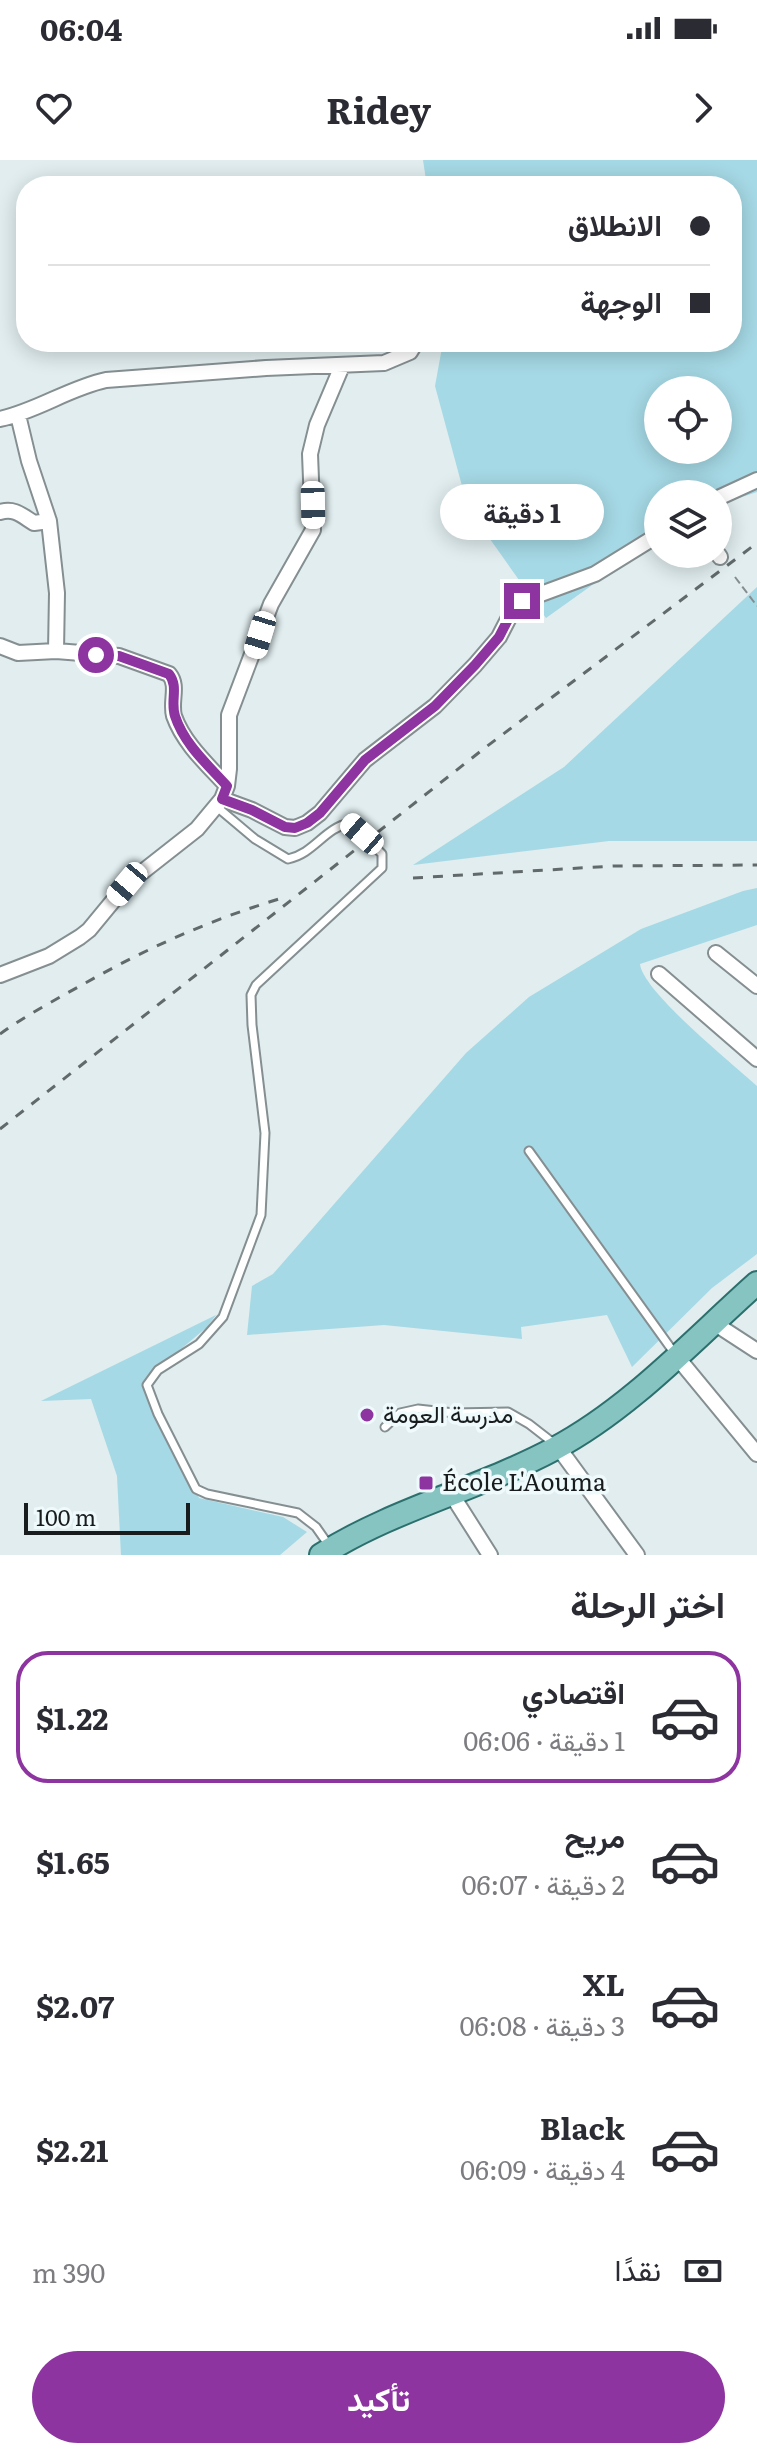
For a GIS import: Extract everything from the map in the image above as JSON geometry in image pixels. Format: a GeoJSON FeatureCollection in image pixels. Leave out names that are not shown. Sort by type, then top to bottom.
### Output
{"type":"FeatureCollection","features":[{"type":"Feature","properties":{"kind":"main road"},"geometry":{"type":"LineString","coordinates":[[326,1552],[392,1519],[525,1464],[558,1447],[598,1421],[677,1357],[757,1283]]}},
{"type":"Feature","properties":{"kind":"street"},"geometry":{"type":"LineString","coordinates":[[0,419],[18,415],[79,388],[106,380],[390,362],[410,352]]}},
{"type":"Feature","properties":{"kind":"street"},"geometry":{"type":"LineString","coordinates":[[0,975],[49,956],[80,937],[97,922],[127,884],[188,837],[222,797],[229,715],[271,604],[313,530],[310,454],[317,425],[342,366]]}},
{"type":"Feature","properties":{"kind":"street"},"geometry":{"type":"LineString","coordinates":[[18,415],[49,521],[57,593],[56,651]]}},
{"type":"Feature","properties":{"kind":"street"},"geometry":{"type":"LineString","coordinates":[[732,492],[757,480]]}},
{"type":"Feature","properties":{"kind":"street"},"geometry":{"type":"LineString","coordinates":[[0,512],[17,511],[34,523],[49,521]]}},
{"type":"Feature","properties":{"kind":"street"},"geometry":{"type":"LineString","coordinates":[[0,646],[18,653],[56,651],[119,656],[169,674],[174,681],[173,711],[178,724],[222,797],[285,827],[295,828],[320,813],[365,760],[435,706],[499,637],[515,606],[595,574],[644,544]]}},
{"type":"Feature","properties":{"kind":"street"},"geometry":{"type":"LineString","coordinates":[[716,953],[757,986]]}},
{"type":"Feature","properties":{"kind":"street"},"geometry":{"type":"LineString","coordinates":[[659,974],[757,1059]]}},
{"type":"Feature","properties":{"kind":"street"},"geometry":{"type":"LineString","coordinates":[[714,1323],[757,1351]]}},
{"type":"Feature","properties":{"kind":"street"},"geometry":{"type":"LineString","coordinates":[[677,1357],[757,1454]]}},
{"type":"Feature","properties":{"kind":"street"},"geometry":{"type":"LineString","coordinates":[[558,1447],[637,1555]]}},
{"type":"Feature","properties":{"kind":"street"},"geometry":{"type":"LineString","coordinates":[[452,1495],[490,1555]]}},
{"type":"Feature","properties":{"kind":"lane"},"geometry":{"type":"LineString","coordinates":[[222,797],[255,839],[288,859],[304,856],[337,825],[350,823],[362,834]]}},
{"type":"Feature","properties":{"kind":"lane"},"geometry":{"type":"LineString","coordinates":[[326,1552],[316,1527],[298,1513],[196,1489],[158,1414],[147,1385],[158,1370],[199,1344],[223,1317],[261,1215],[265,1133],[251,995],[256,985],[382,868],[382,854],[378,850]]}},
{"type":"Feature","properties":{"kind":"lane"},"geometry":{"type":"LineString","coordinates":[[529,1151],[677,1357]]}},
{"type":"Feature","properties":{"kind":"lane"},"geometry":{"type":"LineString","coordinates":[[385,1427],[400,1413],[418,1409],[454,1413],[508,1412],[558,1447]]}},
{"type":"Feature","properties":{"kind":"path"},"geometry":{"type":"LineString","coordinates":[[735,577],[757,606]]}},
{"type":"Feature","properties":{"kind":"shaded area"},"geometry":{"type":"Polygon","coordinates":[[[423,160],[757,160],[757,492],[732,500],[732,480],[644,480],[644,548],[546,618],[468,508],[435,386],[441,352],[742,352],[742,176],[425,176],[423,160]]]}},
{"type":"Feature","properties":{"kind":"shaded area"},"geometry":{"type":"Polygon","coordinates":[[[757,587],[757,841],[609,841],[413,865],[564,767],[757,587]]]}},
{"type":"Feature","properties":{"kind":"shaded area"},"geometry":{"type":"Polygon","coordinates":[[[757,888],[757,925],[640,964],[656,992],[672,1009],[757,1086],[757,1254],[712,1288],[632,1367],[607,1315],[521,1327],[522,1339],[384,1325],[247,1335],[252,1286],[273,1274],[466,1053],[529,997],[641,929],[757,888]]]}},
{"type":"Feature","properties":{"kind":"shaded area"},"geometry":{"type":"Polygon","coordinates":[[[216,1315],[207,1327],[148,1377],[199,1498],[283,1517],[307,1532],[280,1555],[121,1555],[117,1476],[91,1399],[41,1401],[216,1315]]]}},
{"type":"Feature","properties":{"kind":"railway"},"geometry":{"type":"LineString","coordinates":[[0,1129],[486,747],[757,543]]}},
{"type":"Feature","properties":{"kind":"railway"},"geometry":{"type":"LineString","coordinates":[[413,878],[614,866],[757,865]]}},
{"type":"Feature","properties":{"kind":"railway"},"geometry":{"type":"LineString","coordinates":[[0,1034],[49,1003],[153,948],[202,926],[279,899]]}},
{"type":"Feature","properties":{"kind":"place","name":"مدرسة العومة"},"geometry":{"type":"Point","coordinates":[367,1415]}},
{"type":"Feature","properties":{"kind":"place","name":"École L'Aouma"},"geometry":{"type":"Point","coordinates":[426,1483]}},
{"type":"Feature","properties":{"kind":"route"},"geometry":{"type":"LineString","coordinates":[[96,655],[119,656],[172,676],[175,686],[173,711],[178,724],[192,747],[227,786],[222,799],[285,827],[295,828],[320,813],[365,760],[435,706],[499,637],[515,606],[522,601]]}}]}
